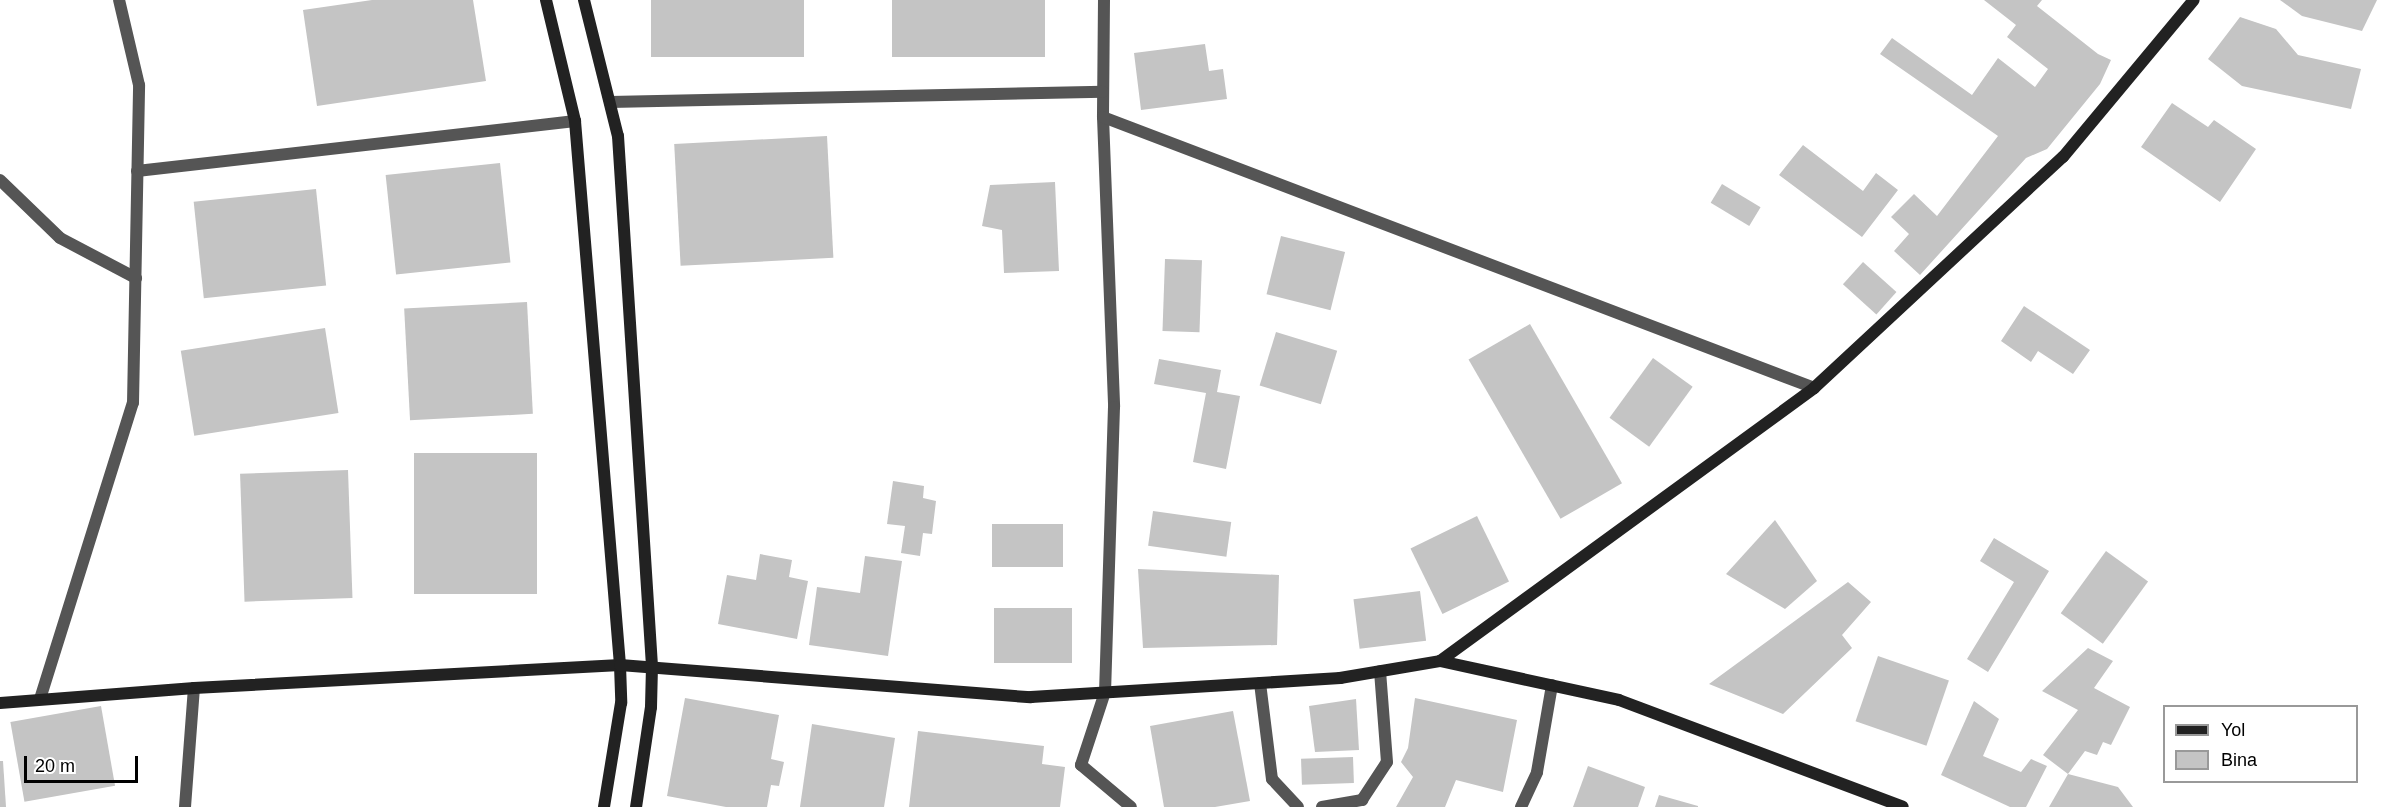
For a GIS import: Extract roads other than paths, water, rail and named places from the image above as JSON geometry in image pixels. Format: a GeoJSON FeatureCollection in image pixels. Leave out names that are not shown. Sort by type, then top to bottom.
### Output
{"type":"FeatureCollection","features":[{"type":"Feature","properties":{"kind":"street"},"geometry":{"type":"LineString","coordinates":[[40,699],[133,403],[139,85],[119,0]]}},
{"type":"Feature","properties":{"kind":"street"},"geometry":{"type":"LineString","coordinates":[[546,0],[575,121],[620,665],[621,703],[604,807]]}},
{"type":"Feature","properties":{"kind":"street"},"geometry":{"type":"LineString","coordinates":[[584,0],[618,136],[652,666],[651,707],[636,807]]}},
{"type":"Feature","properties":{"kind":"street"},"geometry":{"type":"LineString","coordinates":[[1104,0],[1103,117],[1114,407],[1105,692],[1081,765],[1131,807]]}},
{"type":"Feature","properties":{"kind":"street"},"geometry":{"type":"LineString","coordinates":[[1440,661],[1814,388],[2063,157],[2194,0]]}},
{"type":"Feature","properties":{"kind":"street"},"geometry":{"type":"LineString","coordinates":[[610,102],[1103,92]]}},
{"type":"Feature","properties":{"kind":"street"},"geometry":{"type":"LineString","coordinates":[[1103,117],[1814,388]]}},
{"type":"Feature","properties":{"kind":"street"},"geometry":{"type":"LineString","coordinates":[[137,171],[575,121]]}},
{"type":"Feature","properties":{"kind":"street"},"geometry":{"type":"LineString","coordinates":[[0,180],[60,238],[136,278]]}},
{"type":"Feature","properties":{"kind":"street"},"geometry":{"type":"LineString","coordinates":[[0,703],[194,688],[620,665],[1031,696],[1340,678],[1440,661],[1619,700],[1903,807]]}},
{"type":"Feature","properties":{"kind":"street"},"geometry":{"type":"LineString","coordinates":[[1323,807],[1362,800],[1387,762],[1380,671]]}},
{"type":"Feature","properties":{"kind":"street"},"geometry":{"type":"LineString","coordinates":[[1260,683],[1272,779],[1298,807]]}},
{"type":"Feature","properties":{"kind":"street"},"geometry":{"type":"LineString","coordinates":[[1521,807],[1537,772],[1552,685]]}},
{"type":"Feature","properties":{"kind":"street"},"geometry":{"type":"LineString","coordinates":[[185,807],[194,688]]}}]}
